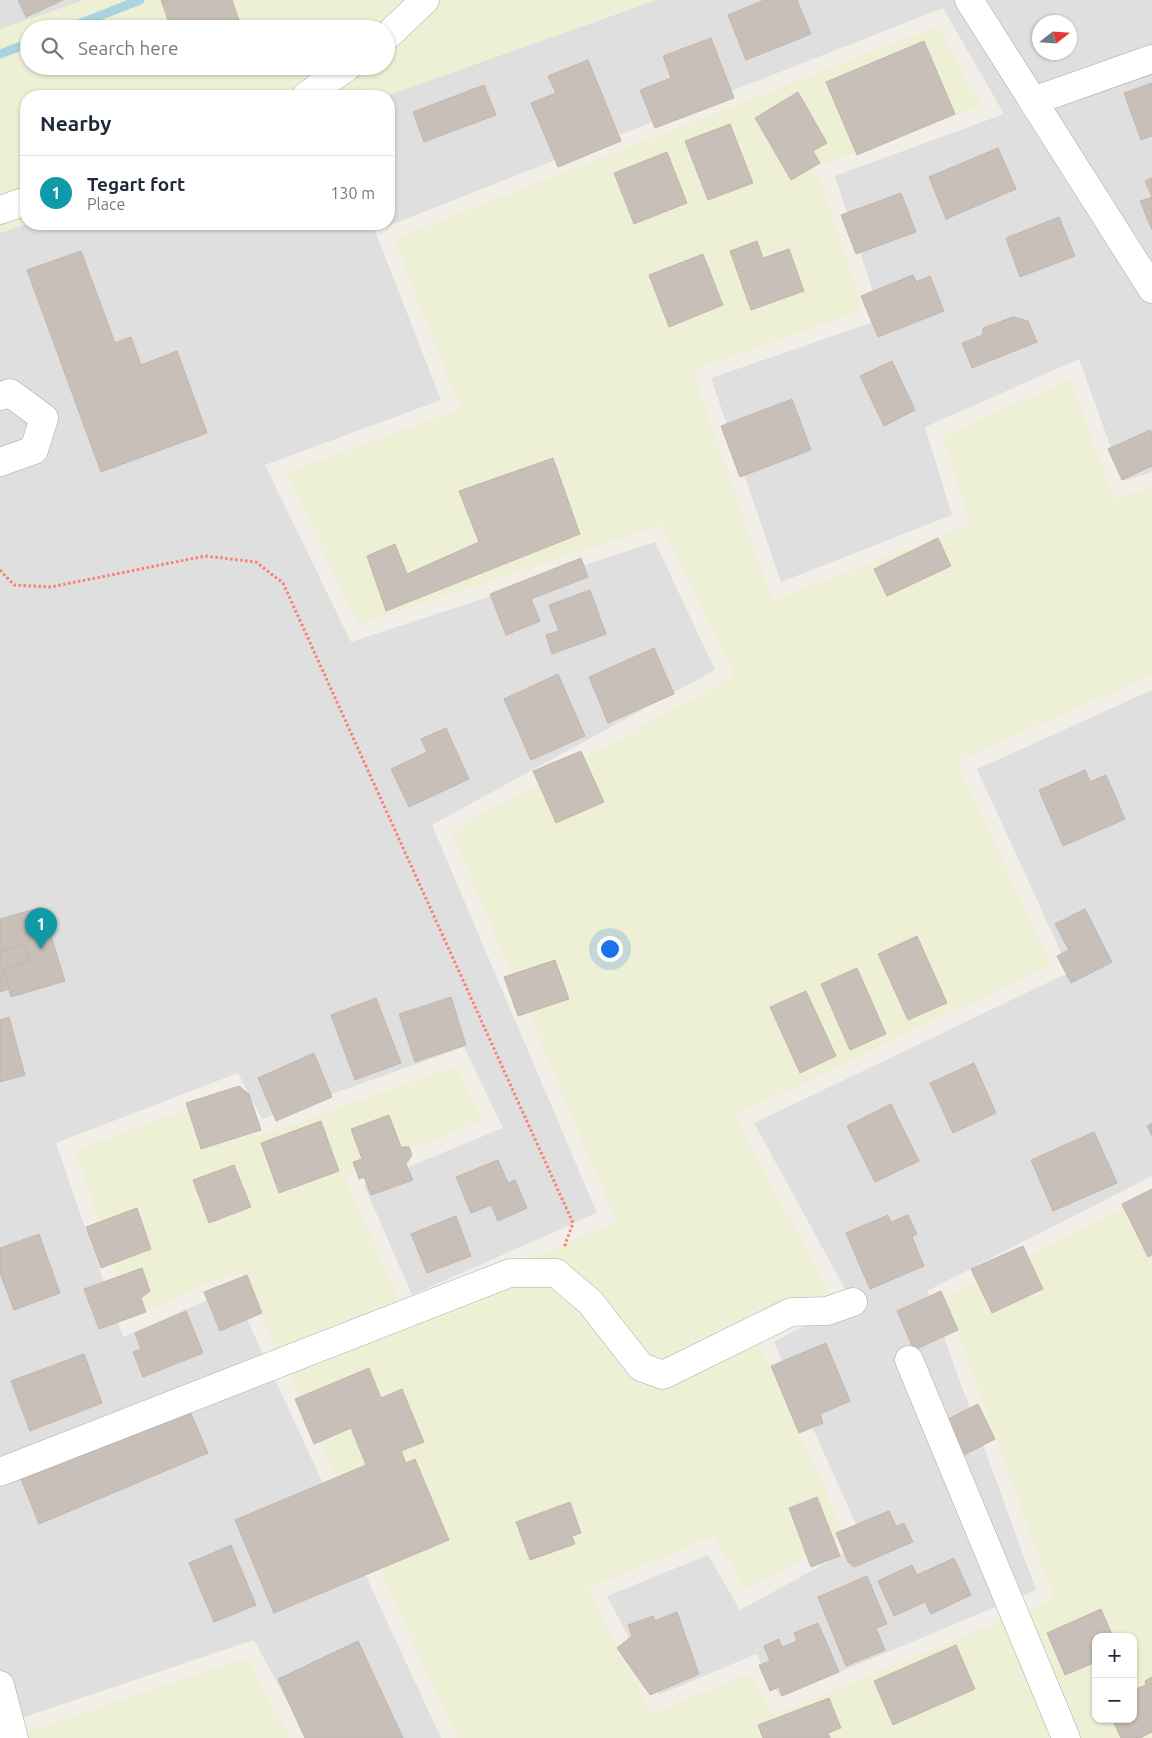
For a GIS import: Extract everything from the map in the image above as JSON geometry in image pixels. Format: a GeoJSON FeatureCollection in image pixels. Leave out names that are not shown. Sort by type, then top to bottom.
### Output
{"type":"FeatureCollection","features":[{"type":"Feature","properties":{"kind":"street"},"geometry":{"type":"LineString","coordinates":[[395,28],[425,0]]}},
{"type":"Feature","properties":{"kind":"street"},"geometry":{"type":"LineString","coordinates":[[969,0],[1152,289]]}},
{"type":"Feature","properties":{"kind":"street"},"geometry":{"type":"LineString","coordinates":[[1033,101],[1152,59]]}},
{"type":"Feature","properties":{"kind":"street"},"geometry":{"type":"LineString","coordinates":[[314,90],[335,75]]}},
{"type":"Feature","properties":{"kind":"street"},"geometry":{"type":"LineString","coordinates":[[0,210],[20,203]]}},
{"type":"Feature","properties":{"kind":"street"},"geometry":{"type":"LineString","coordinates":[[0,396],[10,392],[44,418],[34,450],[0,462]]}},
{"type":"Feature","properties":{"kind":"street"},"geometry":{"type":"LineString","coordinates":[[0,1472],[510,1273],[556,1273],[590,1302],[641,1367],[663,1375],[792,1312],[827,1311],[854,1302]]}},
{"type":"Feature","properties":{"kind":"street"},"geometry":{"type":"LineString","coordinates":[[909,1360],[1066,1738]]}},
{"type":"Feature","properties":{"kind":"street"},"geometry":{"type":"LineString","coordinates":[[0,1685],[14,1738]]}},
{"type":"Feature","properties":{"kind":"path"},"geometry":{"type":"LineString","coordinates":[[0,570],[14,585],[51,587],[205,556],[256,562],[283,583],[573,1223],[556,1273]]}},
{"type":"Feature","properties":{"kind":"shaded area"},"geometry":{"type":"Polygon","coordinates":[[[0,0],[1152,0],[1152,472],[1123,481],[1079,359],[925,427],[952,515],[781,582],[711,378],[882,319],[835,176],[1004,114],[943,8],[395,223],[395,90],[20,90],[20,230],[378,230],[375,231],[441,400],[265,465],[351,642],[655,542],[715,670],[432,825],[597,1213],[412,1295],[364,1185],[503,1128],[464,1047],[262,1119],[238,1073],[56,1143],[123,1337],[233,1289],[441,1738],[307,1738],[254,1640],[0,1725],[0,0]]]}},
{"type":"Feature","properties":{"kind":"shaded area"},"geometry":{"type":"Polygon","coordinates":[[[1152,690],[1152,1176],[927,1291],[1036,1590],[780,1697],[756,1654],[659,1695],[607,1596],[708,1555],[740,1610],[864,1542],[774,1342],[851,1300],[754,1123],[1070,972],[977,769],[1152,690]]]}},
{"type":"Feature","properties":{"kind":"green space"},"geometry":{"type":"Polygon","coordinates":[[[84,0],[657,0],[395,93],[395,90],[20,90],[20,226],[0,233],[0,29],[20,22],[20,75],[395,75],[395,20],[26,20],[84,0]]]}},
{"type":"Feature","properties":{"kind":"green space"},"geometry":{"type":"Polygon","coordinates":[[[937,26],[982,106],[816,167],[863,310],[693,370],[772,601],[970,524],[943,436],[1070,379],[1114,499],[1152,487],[1152,675],[957,761],[1051,965],[734,1116],[831,1294],[756,1335],[846,1536],[745,1590],[714,1536],[587,1589],[652,1713],[750,1673],[774,1715],[1054,1599],[945,1298],[1152,1192],[1152,1738],[457,1738],[240,1270],[131,1317],[75,1151],[231,1092],[255,1137],[457,1066],[483,1120],[345,1177],[405,1314],[616,1221],[451,831],[734,676],[662,525],[359,624],[285,473],[460,409],[394,239],[937,26]]]}},
{"type":"Feature","properties":{"kind":"green space"},"geometry":{"type":"Polygon","coordinates":[[[247,1658],[290,1738],[8,1738],[247,1658]]]}},
{"type":"Feature","properties":{"kind":"building"},"geometry":{"type":"Polygon","coordinates":[[[18,0],[63,0],[26,17],[18,0]]]}},
{"type":"Feature","properties":{"kind":"building"},"geometry":{"type":"Polygon","coordinates":[[[161,0],[232,0],[239,20],[168,20],[161,0]]]}},
{"type":"Feature","properties":{"kind":"building"},"geometry":{"type":"Polygon","coordinates":[[[764,0],[797,0],[811,34],[746,60],[728,15],[764,0]]]}},
{"type":"Feature","properties":{"kind":"building"},"geometry":{"type":"Polygon","coordinates":[[[711,38],[734,98],[655,128],[640,90],[671,78],[663,56],[711,38]]]}},
{"type":"Feature","properties":{"kind":"building"},"geometry":{"type":"Polygon","coordinates":[[[924,41],[955,114],[857,155],[826,82],[924,41]]]}},
{"type":"Feature","properties":{"kind":"building"},"geometry":{"type":"Polygon","coordinates":[[[588,60],[621,141],[558,167],[531,103],[556,93],[548,76],[588,60]]]}},
{"type":"Feature","properties":{"kind":"building"},"geometry":{"type":"Polygon","coordinates":[[[1152,83],[1152,136],[1141,140],[1124,93],[1152,83]]]}},
{"type":"Feature","properties":{"kind":"building"},"geometry":{"type":"Polygon","coordinates":[[[484,85],[496,115],[424,142],[413,112],[484,85]]]}},
{"type":"Feature","properties":{"kind":"building"},"geometry":{"type":"Polygon","coordinates":[[[798,92],[827,143],[813,151],[820,163],[791,180],[755,118],[798,92]]]}},
{"type":"Feature","properties":{"kind":"building"},"geometry":{"type":"Polygon","coordinates":[[[730,124],[753,183],[708,200],[685,141],[730,124]]]}},
{"type":"Feature","properties":{"kind":"building"},"geometry":{"type":"Polygon","coordinates":[[[998,148],[1016,189],[946,219],[929,177],[998,148]]]}},
{"type":"Feature","properties":{"kind":"building"},"geometry":{"type":"Polygon","coordinates":[[[667,152],[687,203],[634,224],[614,173],[667,152]]]}},
{"type":"Feature","properties":{"kind":"building"},"geometry":{"type":"Polygon","coordinates":[[[1152,178],[1152,197],[1145,181],[1152,178]]]}},
{"type":"Feature","properties":{"kind":"building"},"geometry":{"type":"Polygon","coordinates":[[[901,193],[916,232],[856,254],[841,215],[901,193]]]}},
{"type":"Feature","properties":{"kind":"building"},"geometry":{"type":"Polygon","coordinates":[[[1152,197],[1152,230],[1140,201],[1152,197]]]}},
{"type":"Feature","properties":{"kind":"building"},"geometry":{"type":"Polygon","coordinates":[[[1059,217],[1075,256],[1020,277],[1006,238],[1059,217]]]}},
{"type":"Feature","properties":{"kind":"building"},"geometry":{"type":"Polygon","coordinates":[[[757,241],[763,258],[789,249],[804,291],[751,310],[730,251],[757,241]]]}},
{"type":"Feature","properties":{"kind":"building"},"geometry":{"type":"Polygon","coordinates":[[[81,251],[115,343],[131,337],[141,365],[177,351],[207,433],[101,472],[27,270],[81,251]]]}},
{"type":"Feature","properties":{"kind":"building"},"geometry":{"type":"Polygon","coordinates":[[[703,254],[723,305],[669,327],[649,275],[703,254]]]}},
{"type":"Feature","properties":{"kind":"building"},"geometry":{"type":"Polygon","coordinates":[[[913,275],[916,282],[930,276],[944,311],[878,337],[861,296],[913,275]]]}},
{"type":"Feature","properties":{"kind":"building"},"geometry":{"type":"Polygon","coordinates":[[[1013,317],[1028,321],[1037,342],[972,368],[962,343],[983,335],[983,328],[1013,317]]]}},
{"type":"Feature","properties":{"kind":"building"},"geometry":{"type":"Polygon","coordinates":[[[892,361],[915,410],[884,426],[860,376],[892,361]]]}},
{"type":"Feature","properties":{"kind":"building"},"geometry":{"type":"Polygon","coordinates":[[[792,399],[811,450],[740,477],[721,426],[792,399]]]}},
{"type":"Feature","properties":{"kind":"building"},"geometry":{"type":"Polygon","coordinates":[[[1150,430],[1152,433],[1152,466],[1122,480],[1108,449],[1150,430]]]}},
{"type":"Feature","properties":{"kind":"building"},"geometry":{"type":"Polygon","coordinates":[[[553,458],[580,534],[386,611],[367,556],[395,544],[407,574],[479,542],[459,491],[553,458]]]}},
{"type":"Feature","properties":{"kind":"building"},"geometry":{"type":"Polygon","coordinates":[[[938,538],[951,566],[887,596],[874,569],[938,538]]]}},
{"type":"Feature","properties":{"kind":"building"},"geometry":{"type":"Polygon","coordinates":[[[581,558],[588,577],[531,599],[540,621],[506,635],[490,594],[581,558]]]}},
{"type":"Feature","properties":{"kind":"building"},"geometry":{"type":"Polygon","coordinates":[[[590,590],[606,634],[552,654],[546,635],[559,631],[549,605],[590,590]]]}},
{"type":"Feature","properties":{"kind":"building"},"geometry":{"type":"Polygon","coordinates":[[[654,648],[674,694],[608,723],[589,677],[654,648]]]}},
{"type":"Feature","properties":{"kind":"building"},"geometry":{"type":"Polygon","coordinates":[[[558,674],[585,736],[531,760],[504,699],[558,674]]]}},
{"type":"Feature","properties":{"kind":"building"},"geometry":{"type":"Polygon","coordinates":[[[446,728],[469,779],[409,807],[391,769],[427,752],[421,739],[446,728]]]}},
{"type":"Feature","properties":{"kind":"building"},"geometry":{"type":"Polygon","coordinates":[[[581,751],[604,802],[556,823],[533,771],[581,751]]]}},
{"type":"Feature","properties":{"kind":"building"},"geometry":{"type":"Polygon","coordinates":[[[1085,770],[1090,782],[1106,775],[1125,819],[1063,846],[1039,790],[1085,770]]]}},
{"type":"Feature","properties":{"kind":"building"},"geometry":{"type":"Polygon","coordinates":[[[42,907],[65,981],[11,997],[3,969],[30,961],[25,945],[0,952],[0,919],[42,907]]]}},
{"type":"Feature","properties":{"kind":"building"},"geometry":{"type":"Polygon","coordinates":[[[1085,909],[1112,962],[1071,983],[1057,956],[1069,950],[1055,924],[1085,909]]]}},
{"type":"Feature","properties":{"kind":"building"},"geometry":{"type":"Polygon","coordinates":[[[917,936],[947,1003],[908,1020],[878,954],[917,936]]]}},
{"type":"Feature","properties":{"kind":"building"},"geometry":{"type":"Polygon","coordinates":[[[25,945],[30,961],[3,969],[9,989],[0,992],[0,952],[25,945]]]}},
{"type":"Feature","properties":{"kind":"building"},"geometry":{"type":"Polygon","coordinates":[[[555,960],[569,999],[518,1016],[504,977],[555,960]]]}},
{"type":"Feature","properties":{"kind":"building"},"geometry":{"type":"Polygon","coordinates":[[[857,968],[886,1034],[850,1050],[821,984],[857,968]]]}},
{"type":"Feature","properties":{"kind":"building"},"geometry":{"type":"Polygon","coordinates":[[[806,991],[836,1056],[800,1073],[770,1007],[806,991]]]}},
{"type":"Feature","properties":{"kind":"building"},"geometry":{"type":"Polygon","coordinates":[[[451,997],[466,1045],[415,1062],[399,1014],[451,997]]]}},
{"type":"Feature","properties":{"kind":"building"},"geometry":{"type":"Polygon","coordinates":[[[376,998],[401,1063],[355,1080],[331,1015],[376,998]]]}},
{"type":"Feature","properties":{"kind":"building"},"geometry":{"type":"Polygon","coordinates":[[[9,1017],[25,1075],[0,1082],[0,1020],[9,1017]]]}},
{"type":"Feature","properties":{"kind":"building"},"geometry":{"type":"Polygon","coordinates":[[[314,1053],[332,1097],[276,1121],[258,1078],[314,1053]]]}},
{"type":"Feature","properties":{"kind":"building"},"geometry":{"type":"Polygon","coordinates":[[[974,1063],[996,1113],[953,1133],[930,1083],[974,1063]]]}},
{"type":"Feature","properties":{"kind":"building"},"geometry":{"type":"Polygon","coordinates":[[[239,1086],[249,1094],[261,1130],[201,1149],[186,1103],[239,1086]]]}},
{"type":"Feature","properties":{"kind":"building"},"geometry":{"type":"Polygon","coordinates":[[[891,1104],[919,1161],[875,1182],[847,1126],[891,1104]]]}},
{"type":"Feature","properties":{"kind":"building"},"geometry":{"type":"Polygon","coordinates":[[[389,1115],[401,1147],[409,1147],[412,1155],[406,1164],[413,1180],[371,1195],[364,1177],[359,1179],[353,1162],[362,1159],[351,1129],[389,1115]]]}},
{"type":"Feature","properties":{"kind":"building"},"geometry":{"type":"Polygon","coordinates":[[[321,1121],[339,1171],[279,1193],[261,1143],[321,1121]]]}},
{"type":"Feature","properties":{"kind":"building"},"geometry":{"type":"Polygon","coordinates":[[[1152,1123],[1152,1136],[1147,1126],[1152,1123]]]}},
{"type":"Feature","properties":{"kind":"building"},"geometry":{"type":"Polygon","coordinates":[[[1094,1132],[1117,1183],[1053,1211],[1031,1160],[1094,1132]]]}},
{"type":"Feature","properties":{"kind":"building"},"geometry":{"type":"Polygon","coordinates":[[[498,1160],[508,1183],[515,1180],[527,1208],[498,1221],[491,1205],[471,1213],[456,1177],[498,1160]]]}},
{"type":"Feature","properties":{"kind":"building"},"geometry":{"type":"Polygon","coordinates":[[[234,1165],[251,1207],[209,1223],[193,1180],[234,1165]]]}},
{"type":"Feature","properties":{"kind":"building"},"geometry":{"type":"Polygon","coordinates":[[[1152,1189],[1152,1255],[1148,1257],[1122,1204],[1152,1189]]]}},
{"type":"Feature","properties":{"kind":"building"},"geometry":{"type":"Polygon","coordinates":[[[137,1208],[151,1249],[101,1268],[86,1227],[137,1208]]]}},
{"type":"Feature","properties":{"kind":"building"},"geometry":{"type":"Polygon","coordinates":[[[888,1215],[891,1222],[908,1215],[917,1234],[912,1237],[924,1266],[870,1289],[846,1233],[888,1215]]]}},
{"type":"Feature","properties":{"kind":"building"},"geometry":{"type":"Polygon","coordinates":[[[456,1216],[471,1256],[427,1273],[411,1234],[456,1216]]]}},
{"type":"Feature","properties":{"kind":"building"},"geometry":{"type":"Polygon","coordinates":[[[39,1234],[60,1293],[14,1310],[0,1273],[0,1248],[39,1234]]]}},
{"type":"Feature","properties":{"kind":"building"},"geometry":{"type":"Polygon","coordinates":[[[1023,1246],[1043,1289],[992,1313],[971,1269],[1023,1246]]]}},
{"type":"Feature","properties":{"kind":"building"},"geometry":{"type":"Polygon","coordinates":[[[142,1268],[150,1291],[141,1298],[146,1312],[99,1329],[84,1289],[142,1268]]]}},
{"type":"Feature","properties":{"kind":"building"},"geometry":{"type":"Polygon","coordinates":[[[247,1275],[262,1313],[220,1331],[204,1292],[247,1275]]]}},
{"type":"Feature","properties":{"kind":"building"},"geometry":{"type":"Polygon","coordinates":[[[941,1291],[958,1330],[914,1350],[897,1311],[941,1291]]]}},
{"type":"Feature","properties":{"kind":"building"},"geometry":{"type":"Polygon","coordinates":[[[186,1311],[203,1353],[143,1377],[133,1352],[141,1349],[135,1333],[186,1311]]]}},
{"type":"Feature","properties":{"kind":"building"},"geometry":{"type":"Polygon","coordinates":[[[826,1343],[850,1401],[820,1414],[823,1423],[799,1433],[771,1366],[826,1343]]]}},
{"type":"Feature","properties":{"kind":"building"},"geometry":{"type":"Polygon","coordinates":[[[84,1354],[102,1403],[30,1431],[11,1381],[84,1354]]]}},
{"type":"Feature","properties":{"kind":"building"},"geometry":{"type":"Polygon","coordinates":[[[369,1368],[381,1398],[402,1389],[424,1442],[401,1451],[406,1463],[415,1459],[449,1540],[274,1613],[235,1520],[366,1465],[351,1428],[314,1444],[295,1399],[369,1368]]]}},
{"type":"Feature","properties":{"kind":"building"},"geometry":{"type":"Polygon","coordinates":[[[978,1404],[995,1439],[962,1456],[944,1421],[978,1404]]]}},
{"type":"Feature","properties":{"kind":"building"},"geometry":{"type":"Polygon","coordinates":[[[189,1409],[208,1453],[39,1524],[21,1479],[189,1409]]]}},
{"type":"Feature","properties":{"kind":"building"},"geometry":{"type":"Polygon","coordinates":[[[817,1497],[840,1556],[811,1567],[789,1508],[817,1497]]]}},
{"type":"Feature","properties":{"kind":"building"},"geometry":{"type":"Polygon","coordinates":[[[570,1502],[581,1533],[572,1536],[575,1544],[530,1560],[516,1522],[570,1502]]]}},
{"type":"Feature","properties":{"kind":"building"},"geometry":{"type":"Polygon","coordinates":[[[889,1511],[896,1526],[904,1523],[913,1542],[854,1567],[848,1562],[836,1533],[889,1511]]]}},
{"type":"Feature","properties":{"kind":"building"},"geometry":{"type":"Polygon","coordinates":[[[231,1545],[256,1605],[214,1622],[189,1563],[231,1545]]]}},
{"type":"Feature","properties":{"kind":"building"},"geometry":{"type":"Polygon","coordinates":[[[954,1558],[971,1595],[931,1614],[925,1602],[894,1616],[878,1581],[912,1565],[917,1575],[954,1558]]]}},
{"type":"Feature","properties":{"kind":"building"},"geometry":{"type":"Polygon","coordinates":[[[867,1576],[887,1624],[876,1628],[885,1650],[846,1666],[818,1597],[867,1576]]]}},
{"type":"Feature","properties":{"kind":"building"},"geometry":{"type":"Polygon","coordinates":[[[1101,1609],[1111,1633],[1092,1633],[1092,1664],[1065,1675],[1047,1633],[1101,1609]]]}},
{"type":"Feature","properties":{"kind":"building"},"geometry":{"type":"Polygon","coordinates":[[[677,1612],[699,1674],[650,1695],[617,1648],[632,1636],[628,1625],[653,1616],[655,1621],[677,1612]]]}},
{"type":"Feature","properties":{"kind":"building"},"geometry":{"type":"Polygon","coordinates":[[[818,1623],[839,1672],[782,1696],[779,1687],[770,1691],[759,1665],[770,1661],[764,1646],[779,1639],[782,1647],[797,1641],[794,1633],[818,1623]]]}},
{"type":"Feature","properties":{"kind":"building"},"geometry":{"type":"Polygon","coordinates":[[[358,1641],[403,1738],[305,1738],[278,1679],[358,1641]]]}},
{"type":"Feature","properties":{"kind":"building"},"geometry":{"type":"Polygon","coordinates":[[[956,1645],[975,1689],[893,1725],[874,1681],[956,1645]]]}},
{"type":"Feature","properties":{"kind":"building"},"geometry":{"type":"Polygon","coordinates":[[[1152,1677],[1152,1732],[1140,1738],[1121,1738],[1114,1723],[1137,1723],[1137,1688],[1146,1685],[1145,1681],[1152,1677]]]}},
{"type":"Feature","properties":{"kind":"building"},"geometry":{"type":"Polygon","coordinates":[[[829,1698],[841,1728],[828,1733],[830,1738],[763,1738],[758,1725],[829,1698]]]}},
{"type":"Feature","properties":{"kind":"waterway"},"geometry":{"type":"LineString","coordinates":[[89,20],[140,0]]}},
{"type":"Feature","properties":{"kind":"waterway"},"geometry":{"type":"LineString","coordinates":[[0,54],[20,46]]}},
{"type":"Feature","properties":{"kind":"place","name":"Tegart fort"},"geometry":{"type":"Point","coordinates":[41,949]}}]}
